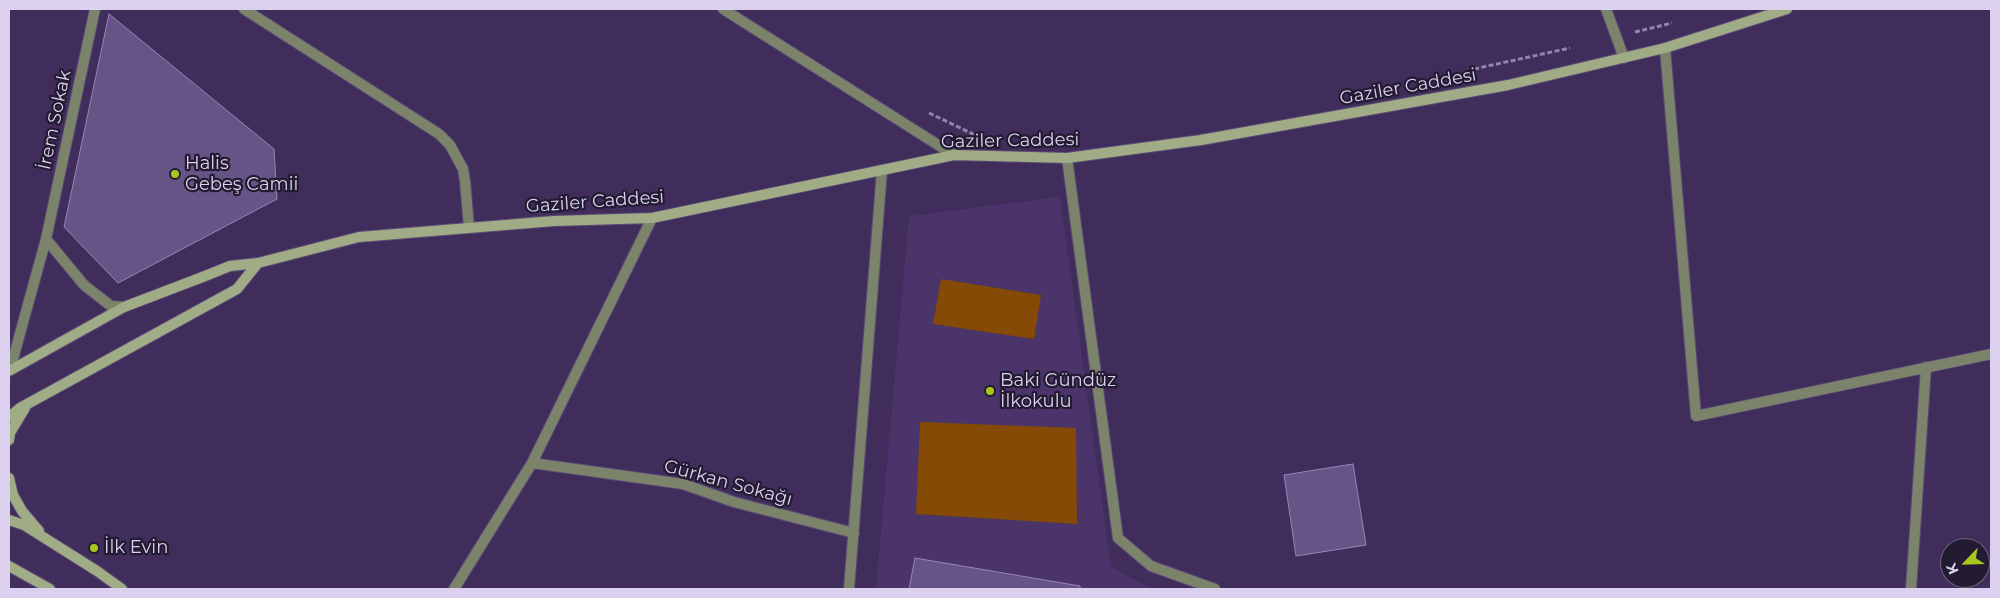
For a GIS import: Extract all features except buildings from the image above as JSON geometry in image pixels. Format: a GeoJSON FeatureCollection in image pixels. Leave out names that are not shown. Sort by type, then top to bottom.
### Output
{"type":"FeatureCollection","features":[{"type":"Feature","properties":{"kind":"main road","name":"Gaziler Caddesi"},"geometry":{"type":"LineString","coordinates":[[9,370],[124,307],[230,266],[258,263],[359,237],[554,221],[652,218],[954,155],[1067,158],[1201,140],[1499,87],[1665,48],[1787,9]]}},
{"type":"Feature","properties":{"kind":"main road"},"geometry":{"type":"LineString","coordinates":[[9,418],[28,403],[237,289],[258,263]]}},
{"type":"Feature","properties":{"kind":"main road"},"geometry":{"type":"LineString","coordinates":[[9,440],[10,433],[28,403]]}},
{"type":"Feature","properties":{"kind":"main road"},"geometry":{"type":"LineString","coordinates":[[9,478],[13,495],[22,511],[46,539]]}},
{"type":"Feature","properties":{"kind":"main road"},"geometry":{"type":"LineString","coordinates":[[9,520],[24,525],[122,589]]}},
{"type":"Feature","properties":{"kind":"main road"},"geometry":{"type":"LineString","coordinates":[[9,566],[50,589]]}},
{"type":"Feature","properties":{"kind":"street","name":"İrem Sokak"},"geometry":{"type":"LineString","coordinates":[[9,370],[46,238],[96,9]]}},
{"type":"Feature","properties":{"kind":"street"},"geometry":{"type":"LineString","coordinates":[[244,9],[439,134],[450,145],[466,181],[469,227]]}},
{"type":"Feature","properties":{"kind":"street"},"geometry":{"type":"LineString","coordinates":[[723,9],[954,155]]}},
{"type":"Feature","properties":{"kind":"street"},"geometry":{"type":"LineString","coordinates":[[1606,9],[1624,58]]}},
{"type":"Feature","properties":{"kind":"street"},"geometry":{"type":"LineString","coordinates":[[1665,48],[1696,416],[1991,354]]}},
{"type":"Feature","properties":{"kind":"street"},"geometry":{"type":"LineString","coordinates":[[1067,158],[1118,538],[1151,566],[1215,589]]}},
{"type":"Feature","properties":{"kind":"street"},"geometry":{"type":"LineString","coordinates":[[849,589],[882,170]]}},
{"type":"Feature","properties":{"kind":"street"},"geometry":{"type":"LineString","coordinates":[[454,589],[532,463],[652,218]]}},
{"type":"Feature","properties":{"kind":"street"},"geometry":{"type":"LineString","coordinates":[[46,238],[84,285],[111,306],[124,307]]}},
{"type":"Feature","properties":{"kind":"street"},"geometry":{"type":"LineString","coordinates":[[1911,589],[1926,367]]}},
{"type":"Feature","properties":{"kind":"street","name":"Gürkan Sokağı"},"geometry":{"type":"LineString","coordinates":[[532,463],[683,484],[734,502],[854,532]]}},
{"type":"Feature","properties":{"kind":"path"},"geometry":{"type":"LineString","coordinates":[[1467,70],[1571,48]]}},
{"type":"Feature","properties":{"kind":"path"},"geometry":{"type":"LineString","coordinates":[[925,112],[976,136]]}},
{"type":"Feature","properties":{"kind":"shaded area","name":"Baki Gündüz İlkokulu"},"geometry":{"type":"Polygon","coordinates":[[[1060,197],[1111,567],[1152,589],[876,589],[909,216],[1060,197]]]}},
{"type":"Feature","properties":{"kind":"shaded area"},"geometry":{"type":"Polygon","coordinates":[[[941,279],[1041,295],[1034,339],[933,324],[941,279]]]}},
{"type":"Feature","properties":{"kind":"shaded area"},"geometry":{"type":"Polygon","coordinates":[[[920,422],[1076,428],[1077,524],[916,514],[920,422]]]}},
{"type":"Feature","properties":{"kind":"place","name":"Halis Gebeş Camii"},"geometry":{"type":"Point","coordinates":[175,174]}},
{"type":"Feature","properties":{"kind":"place","name":"Baki Gündüz İlkokulu"},"geometry":{"type":"Point","coordinates":[990,391]}},
{"type":"Feature","properties":{"kind":"place","name":"İlk Evin"},"geometry":{"type":"Point","coordinates":[94,548]}}]}
